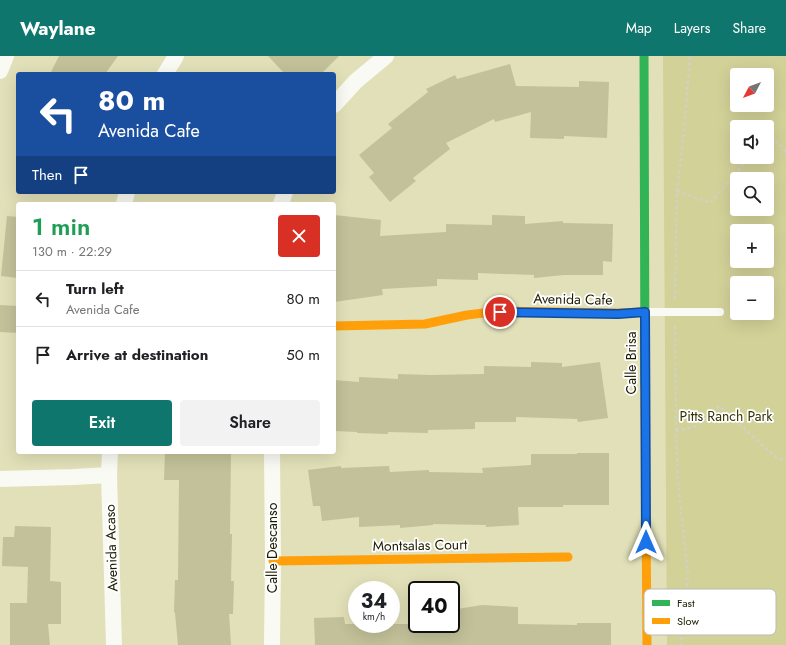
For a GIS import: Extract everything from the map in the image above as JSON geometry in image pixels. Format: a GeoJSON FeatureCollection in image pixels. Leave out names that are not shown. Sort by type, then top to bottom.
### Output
{"type":"FeatureCollection","features":[{"type":"Feature","properties":{"kind":"street"},"geometry":{"type":"LineString","coordinates":[[0,72],[6,56]]}},
{"type":"Feature","properties":{"kind":"street"},"geometry":{"type":"LineString","coordinates":[[166,72],[176,56]]}},
{"type":"Feature","properties":{"kind":"street"},"geometry":{"type":"LineString","coordinates":[[336,103],[356,81],[386,56]]}},
{"type":"Feature","properties":{"kind":"street","name":"Calle Brisa"},"geometry":{"type":"LineString","coordinates":[[644,56],[647,589]]}},
{"type":"Feature","properties":{"kind":"street","name":"Avenida Cafe"},"geometry":{"type":"LineString","coordinates":[[336,326],[425,324],[467,315],[500,312],[618,314],[645,312]]}},
{"type":"Feature","properties":{"kind":"street","name":"Avenida Acaso"},"geometry":{"type":"LineString","coordinates":[[110,454],[109,475],[114,645]]}},
{"type":"Feature","properties":{"kind":"street","name":"Calle Descanso"},"geometry":{"type":"LineString","coordinates":[[272,454],[272,645]]}},
{"type":"Feature","properties":{"kind":"street"},"geometry":{"type":"LineString","coordinates":[[0,479],[109,475]]}},
{"type":"Feature","properties":{"kind":"street","name":"Montsalas Court"},"geometry":{"type":"LineString","coordinates":[[273,561],[568,557]]}},
{"type":"Feature","properties":{"kind":"street","name":"Calle Brisa"},"geometry":{"type":"LineString","coordinates":[[647,635],[647,645]]}},
{"type":"Feature","properties":{"kind":"lane"},"geometry":{"type":"LineString","coordinates":[[645,312],[720,312]]}},
{"type":"Feature","properties":{"kind":"path"},"geometry":{"type":"LineString","coordinates":[[687,589],[688,576],[678,482],[675,312],[677,191],[690,56]]}},
{"type":"Feature","properties":{"kind":"path"},"geometry":{"type":"LineString","coordinates":[[774,138],[786,152]]}},
{"type":"Feature","properties":{"kind":"path"},"geometry":{"type":"LineString","coordinates":[[677,191],[710,202],[744,164]]}},
{"type":"Feature","properties":{"kind":"path"},"geometry":{"type":"LineString","coordinates":[[676,431],[697,426],[719,406],[777,458],[786,461]]}},
{"type":"Feature","properties":{"kind":"path"},"geometry":{"type":"LineString","coordinates":[[681,645],[682,635]]}},
{"type":"Feature","properties":{"kind":"green space","name":"Pitts Ranch Park"},"geometry":{"type":"Polygon","coordinates":[[[663,56],[786,56],[786,645],[667,645],[667,635],[776,635],[776,589],[667,589],[663,56]]]}},
{"type":"Feature","properties":{"kind":"building"},"geometry":{"type":"Polygon","coordinates":[[[59,56],[118,56],[106,72],[51,72],[59,56]]]}},
{"type":"Feature","properties":{"kind":"building"},"geometry":{"type":"Polygon","coordinates":[[[268,56],[339,56],[323,72],[283,72],[268,56]]]}},
{"type":"Feature","properties":{"kind":"building"},"geometry":{"type":"Polygon","coordinates":[[[510,64],[516,86],[579,87],[579,81],[609,82],[607,138],[564,136],[564,139],[530,138],[531,112],[495,122],[494,119],[446,143],[450,149],[413,178],[416,181],[390,202],[369,177],[374,173],[359,155],[392,128],[388,124],[428,92],[426,89],[455,75],[457,79],[510,64]]]}},
{"type":"Feature","properties":{"kind":"building"},"geometry":{"type":"Polygon","coordinates":[[[336,215],[381,220],[380,236],[446,232],[446,224],[492,225],[492,215],[525,216],[525,224],[563,221],[563,223],[613,224],[612,262],[603,261],[603,275],[564,275],[534,278],[534,275],[478,273],[478,280],[437,279],[437,286],[382,289],[383,295],[336,302],[336,215]]]}},
{"type":"Feature","properties":{"kind":"building"},"geometry":{"type":"Polygon","coordinates":[[[7,216],[16,217],[16,278],[1,276],[7,216]]]}},
{"type":"Feature","properties":{"kind":"building"},"geometry":{"type":"Polygon","coordinates":[[[0,305],[16,306],[16,333],[0,332],[0,305]]]}},
{"type":"Feature","properties":{"kind":"building"},"geometry":{"type":"Polygon","coordinates":[[[531,362],[562,363],[562,367],[600,362],[608,418],[578,422],[577,419],[516,417],[516,422],[475,422],[475,429],[428,430],[428,433],[388,432],[388,434],[336,431],[336,380],[359,382],[359,377],[398,379],[398,374],[484,374],[484,366],[531,367],[531,362]]]}},
{"type":"Feature","properties":{"kind":"building"},"geometry":{"type":"Polygon","coordinates":[[[609,453],[609,505],[518,507],[519,525],[486,527],[486,525],[433,524],[400,528],[400,525],[359,527],[359,517],[322,521],[320,506],[313,506],[308,470],[341,466],[341,468],[389,466],[390,472],[429,470],[429,472],[483,473],[482,468],[531,465],[531,454],[609,453]]]}},
{"type":"Feature","properties":{"kind":"building"},"geometry":{"type":"Polygon","coordinates":[[[165,454],[231,454],[231,581],[234,581],[233,614],[229,614],[231,645],[178,645],[174,612],[175,580],[178,580],[179,480],[164,480],[165,454]]]}},
{"type":"Feature","properties":{"kind":"building"},"geometry":{"type":"Polygon","coordinates":[[[15,526],[51,527],[50,581],[61,582],[61,624],[48,624],[50,645],[10,645],[10,603],[27,603],[28,567],[2,566],[3,537],[14,537],[15,526]]]}},
{"type":"Feature","properties":{"kind":"building"},"geometry":{"type":"Polygon","coordinates":[[[482,605],[518,607],[518,624],[577,625],[577,623],[611,623],[611,645],[315,645],[314,618],[344,617],[345,624],[348,624],[348,633],[400,633],[400,624],[408,624],[408,633],[460,633],[460,609],[482,605]]]}},
{"type":"Feature","properties":{"kind":"traffic: fast"},"geometry":{"type":"LineString","coordinates":[[644,56],[645,384]]}},
{"type":"Feature","properties":{"kind":"traffic: slow"},"geometry":{"type":"LineString","coordinates":[[336,326],[425,324],[467,315],[500,311],[645,312]]}},
{"type":"Feature","properties":{"kind":"traffic: slow"},"geometry":{"type":"LineString","coordinates":[[645,384],[647,589]]}},
{"type":"Feature","properties":{"kind":"traffic: slow"},"geometry":{"type":"LineString","coordinates":[[273,561],[568,557]]}},
{"type":"Feature","properties":{"kind":"traffic: slow"},"geometry":{"type":"LineString","coordinates":[[647,635],[647,645]]}},
{"type":"Feature","properties":{"kind":"route"},"geometry":{"type":"LineString","coordinates":[[500,312],[618,314],[645,312],[646,542]]}}]}
